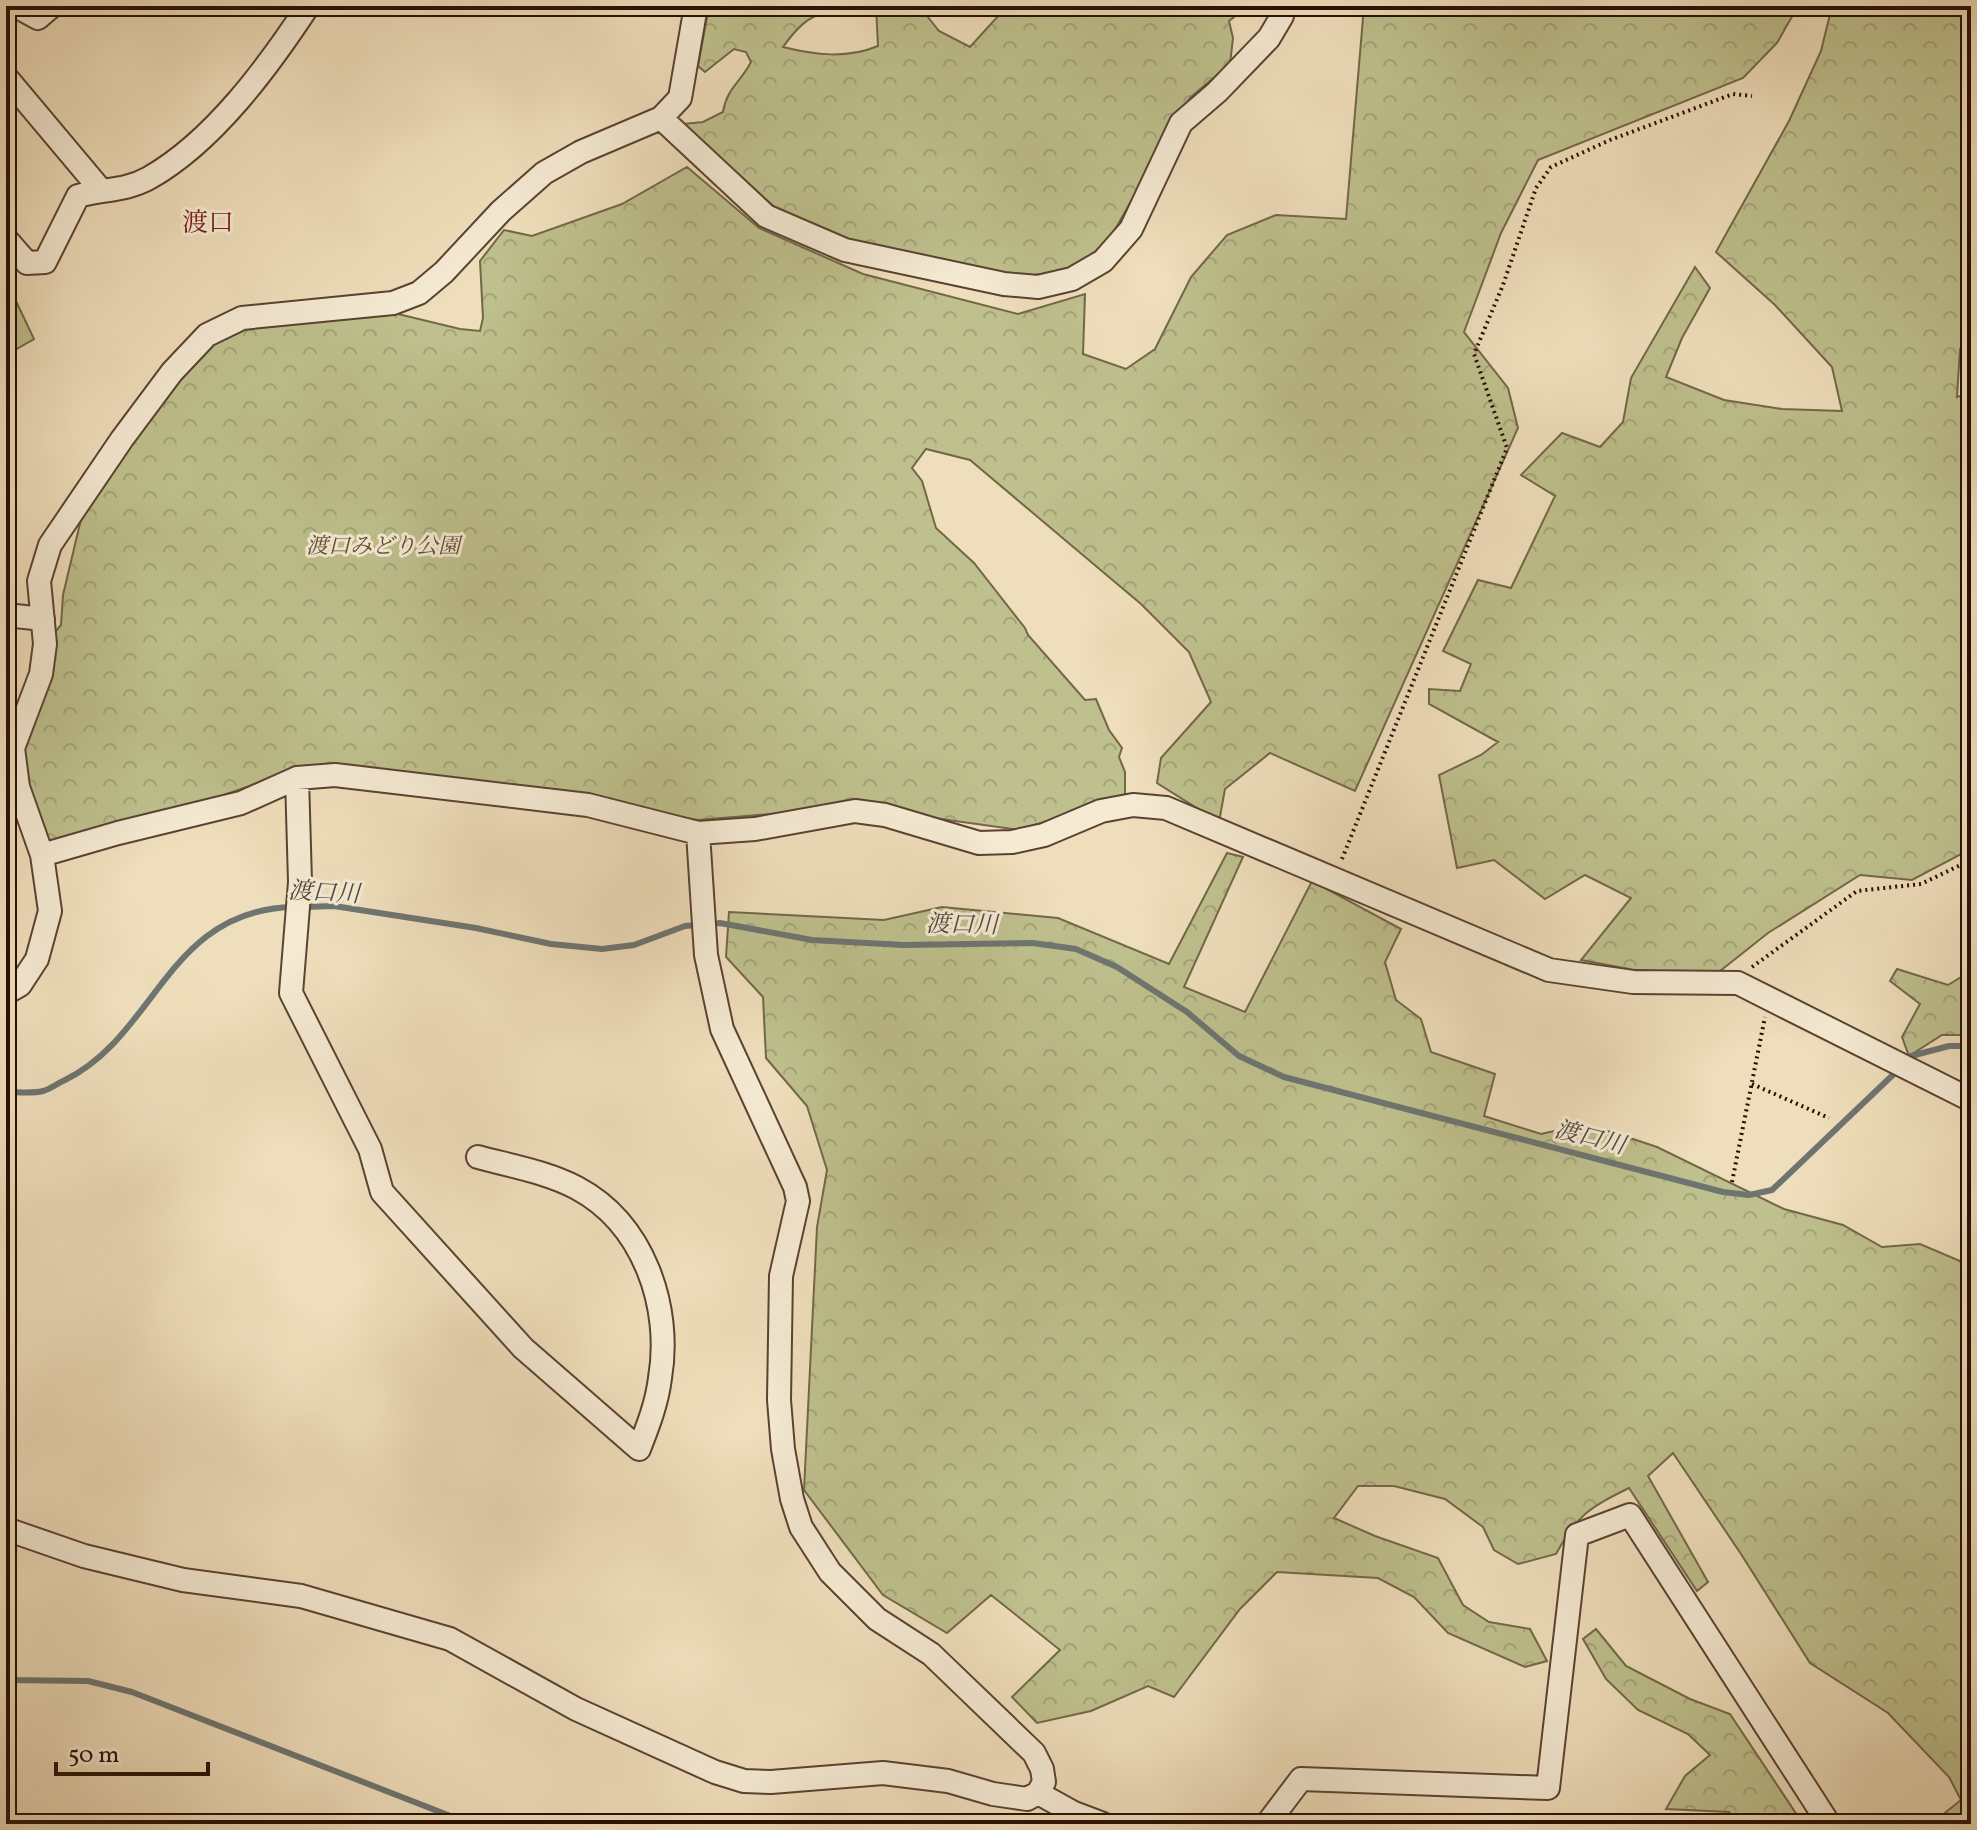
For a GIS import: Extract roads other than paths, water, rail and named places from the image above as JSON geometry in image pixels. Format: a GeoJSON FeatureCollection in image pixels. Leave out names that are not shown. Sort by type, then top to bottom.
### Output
{"type":"FeatureCollection","features":[{"type":"Feature","properties":{"kind":"street"},"geometry":{"type":"LineString","coordinates":[[16,6],[38,18],[52,6]]}},
{"type":"Feature","properties":{"kind":"street"},"geometry":{"type":"LineString","coordinates":[[6,239],[27,263],[45,262],[78,196],[100,189],[119,190],[149,178],[208,134],[278,52],[308,6]]}},
{"type":"Feature","properties":{"kind":"street"},"geometry":{"type":"LineString","coordinates":[[6,993],[20,985],[37,959],[50,911],[42,855],[18,787],[13,748],[41,674],[45,644],[39,581],[50,545],[122,439],[172,372],[207,335],[242,318],[393,303],[419,293],[544,173],[581,152],[661,118],[680,98],[696,6]]}},
{"type":"Feature","properties":{"kind":"street"},"geometry":{"type":"LineString","coordinates":[[661,118],[766,216],[845,250],[1004,284],[1038,287],[1072,279],[1103,261],[1122,240],[1131,229],[1181,123],[1217,92],[1269,38],[1282,16],[1283,6]]}},
{"type":"Feature","properties":{"kind":"street"},"geometry":{"type":"LineString","coordinates":[[6,77],[100,189]]}},
{"type":"Feature","properties":{"kind":"street"},"geometry":{"type":"LineString","coordinates":[[6,615],[43,619]]}},
{"type":"Feature","properties":{"kind":"street"},"geometry":{"type":"LineString","coordinates":[[42,855],[241,803],[297,778],[335,775],[588,805],[698,833],[755,829],[855,811],[885,815],[979,843],[1012,842],[1044,835],[1101,811],[1133,805],[1166,808],[1549,970],[1633,982],[1738,983],[1971,1100]]}},
{"type":"Feature","properties":{"kind":"street"},"geometry":{"type":"LineString","coordinates":[[297,778],[300,882],[291,993],[370,1149],[382,1192],[523,1348],[639,1449],[661,1376],[662,1327],[651,1276],[637,1242],[605,1207],[578,1189],[546,1175],[478,1157]]}},
{"type":"Feature","properties":{"kind":"street"},"geometry":{"type":"LineString","coordinates":[[6,1529],[84,1556],[183,1580],[301,1596],[450,1639],[576,1709],[715,1772],[744,1781],[771,1782],[883,1773],[948,1781],[993,1794],[1027,1799],[1038,1793],[1044,1782],[1036,1755],[931,1654],[877,1619],[830,1572],[801,1527],[785,1462],[779,1400],[781,1276],[798,1201],[795,1187],[722,1029],[706,955],[698,833]]}},
{"type":"Feature","properties":{"kind":"street"},"geometry":{"type":"LineString","coordinates":[[1267,1824],[1301,1779],[1548,1788],[1577,1535],[1630,1515],[1829,1824]]}},
{"type":"Feature","properties":{"kind":"street"},"geometry":{"type":"LineString","coordinates":[[1038,1793],[1074,1813],[1103,1824]]}},
{"type":"Feature","properties":{"kind":"waterway","name":"渡口川"},"geometry":{"type":"LineString","coordinates":[[304,907],[334,906],[476,928],[551,944],[602,949],[634,945],[685,926],[720,923],[812,940],[903,945],[1033,943],[1076,949],[1117,967],[1187,1012],[1239,1056],[1284,1077],[1723,1192],[1749,1195],[1772,1190],[1897,1071]]}},
{"type":"Feature","properties":{"kind":"waterway","name":"渡口川"},"geometry":{"type":"LineString","coordinates":[[6,1092],[46,1090],[96,1060],[122,1034],[190,951],[217,929],[251,913],[293,907]]}},
{"type":"Feature","properties":{"kind":"waterway","name":"渡口川"},"geometry":{"type":"LineString","coordinates":[[1911,1056],[1949,1046],[1971,1046]]}},
{"type":"Feature","properties":{"kind":"waterway"},"geometry":{"type":"LineString","coordinates":[[6,1680],[88,1681],[132,1692],[471,1824]]}},
{"type":"Feature","properties":{"kind":"district","name":"渡口"},"geometry":{"type":"Point","coordinates":[208,222]}},
{"type":"Feature","properties":{"kind":"park label","name":"渡口みどり公園"},"geometry":{"type":"Point","coordinates":[383,545]}}]}
